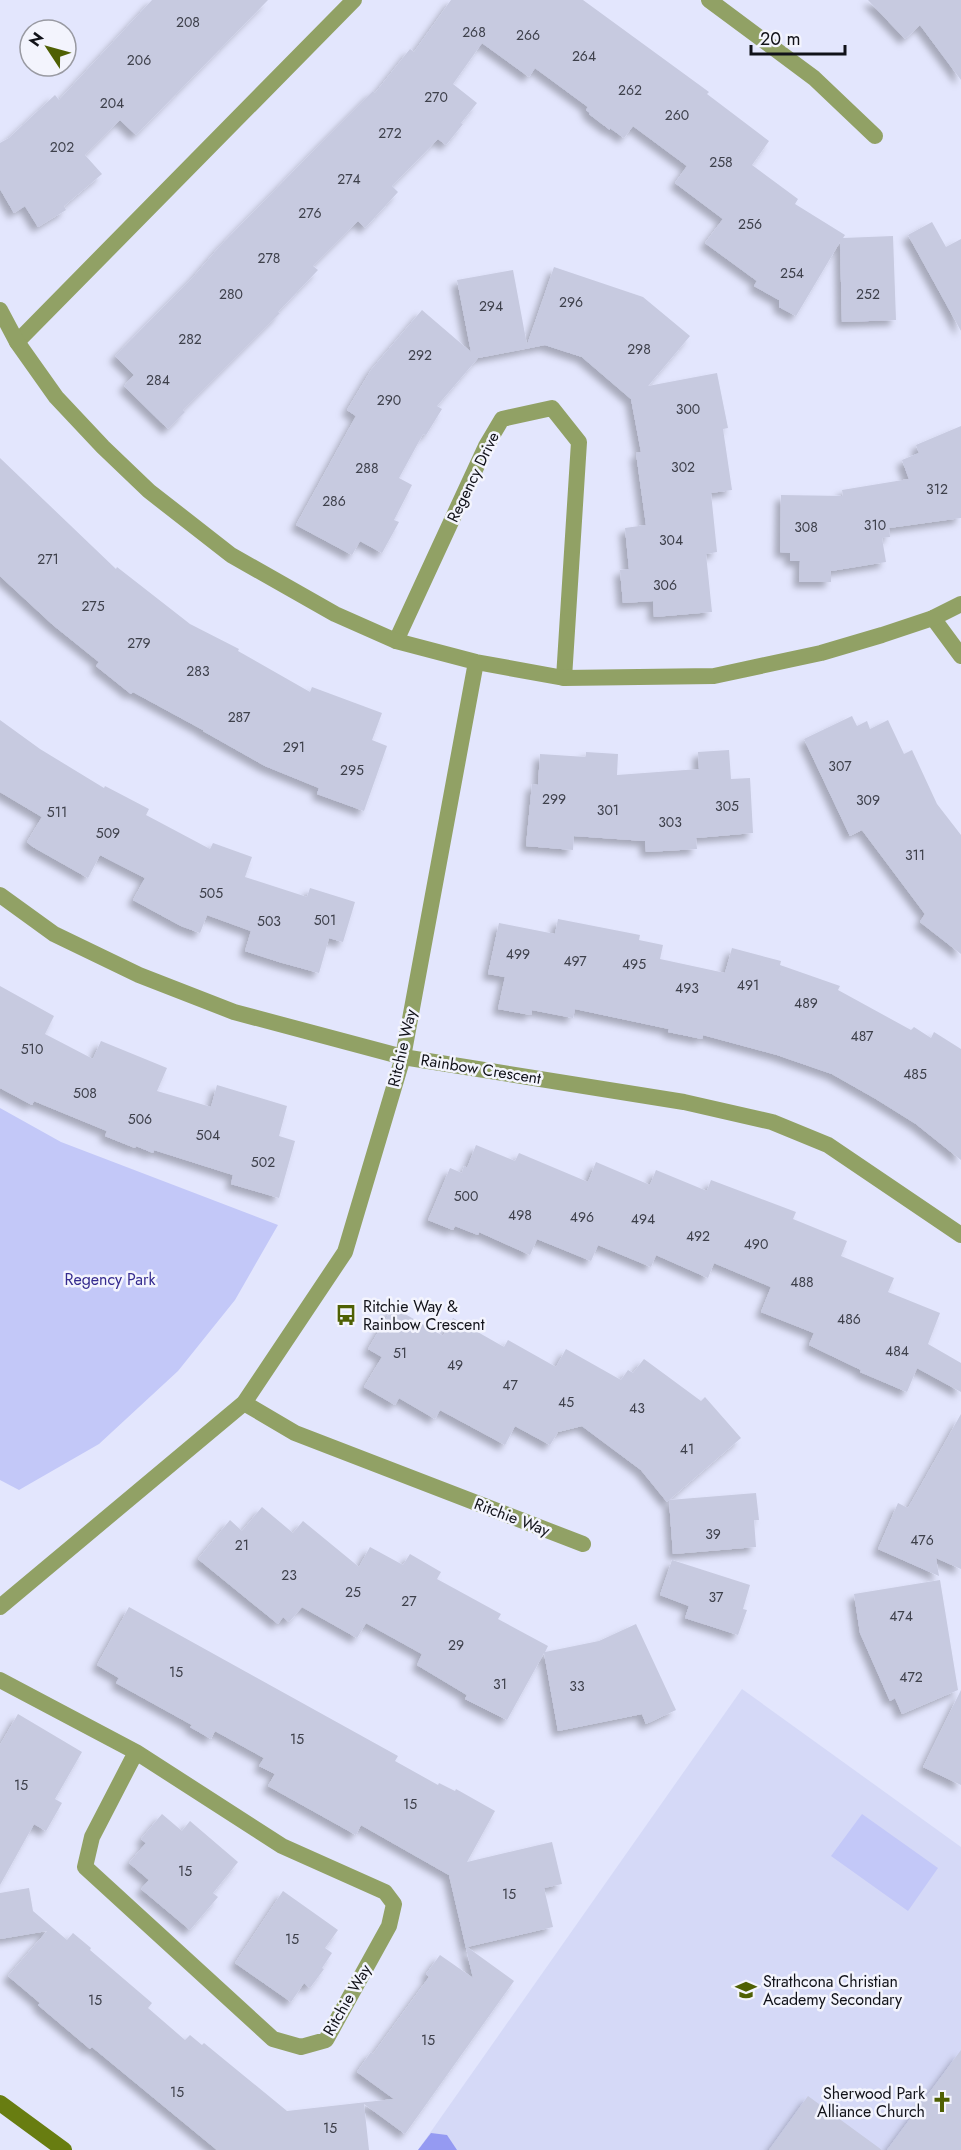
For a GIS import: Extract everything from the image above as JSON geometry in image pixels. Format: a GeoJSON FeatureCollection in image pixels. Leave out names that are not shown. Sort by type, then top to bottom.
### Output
{"type":"FeatureCollection","features":[{"type":"Feature","properties":{"kind":"main road"},"geometry":{"type":"LineString","coordinates":[[0,2103],[64,2150]]}},
{"type":"Feature","properties":{"kind":"street"},"geometry":{"type":"LineString","coordinates":[[17,342],[354,0]]}},
{"type":"Feature","properties":{"kind":"street"},"geometry":{"type":"LineString","coordinates":[[709,0],[814,78],[876,136]]}},
{"type":"Feature","properties":{"kind":"street"},"geometry":{"type":"LineString","coordinates":[[0,310],[17,342],[56,397],[103,447],[158,498],[231,555],[335,614],[396,641],[476,662],[564,678],[714,676],[821,653],[933,618],[961,604]]}},
{"type":"Feature","properties":{"kind":"street","name":"Regency Drive"},"geometry":{"type":"LineString","coordinates":[[396,641],[486,446],[502,419],[552,408],[579,442],[564,678]]}},
{"type":"Feature","properties":{"kind":"street"},"geometry":{"type":"LineString","coordinates":[[933,618],[961,656]]}},
{"type":"Feature","properties":{"kind":"street","name":"Ritchie Way"},"geometry":{"type":"LineString","coordinates":[[0,1607],[244,1403],[345,1252],[403,1057],[476,662]]}},
{"type":"Feature","properties":{"kind":"street","name":"Rainbow Crescent"},"geometry":{"type":"LineString","coordinates":[[0,895],[54,934],[139,975],[234,1012],[403,1057],[684,1102],[772,1122],[828,1144],[961,1235]]}},
{"type":"Feature","properties":{"kind":"street","name":"Ritchie Way"},"geometry":{"type":"LineString","coordinates":[[244,1403],[295,1433],[583,1544]]}},
{"type":"Feature","properties":{"kind":"street","name":"Ritchie Way"},"geometry":{"type":"LineString","coordinates":[[0,1680],[136,1752],[282,1846],[385,1892],[394,1904],[389,1926],[326,2040],[301,2047],[273,2039],[85,1868],[92,1837],[136,1752]]}},
{"type":"Feature","properties":{"kind":"shaded area","name":"Strathcona Christian Academy Secondary"},"geometry":{"type":"Polygon","coordinates":[[[742,1689],[961,1847],[961,2150],[418,2150],[742,1689]]]}},
{"type":"Feature","properties":{"kind":"shaded area"},"geometry":{"type":"Polygon","coordinates":[[[431,2133],[447,2135],[457,2150],[418,2150],[431,2133]]]}},
{"type":"Feature","properties":{"kind":"green space","name":"Regency Park"},"geometry":{"type":"Polygon","coordinates":[[[0,1108],[61,1142],[278,1225],[235,1300],[178,1371],[99,1444],[19,1490],[0,1480],[0,1108]]]}},
{"type":"Feature","properties":{"kind":"green space"},"geometry":{"type":"Polygon","coordinates":[[[862,1814],[938,1868],[908,1911],[831,1856],[862,1814]]]}},
{"type":"Feature","properties":{"kind":"building"},"geometry":{"type":"Polygon","coordinates":[[[152,0],[268,0],[136,135],[120,120],[85,155],[102,174],[64,206],[66,210],[38,227],[25,206],[14,213],[0,189],[0,143],[9,138],[55,95],[59,100],[152,0]]]}},
{"type":"Feature","properties":{"kind":"building"},"geometry":{"type":"Polygon","coordinates":[[[451,0],[583,0],[709,92],[707,94],[769,141],[752,165],[798,199],[795,204],[845,235],[843,238],[893,236],[896,320],[842,322],[840,242],[796,316],[779,307],[779,300],[754,286],[757,281],[705,243],[723,219],[675,183],[687,166],[633,126],[624,138],[610,128],[610,130],[589,114],[586,110],[588,107],[535,68],[529,77],[482,43],[453,84],[477,103],[446,145],[438,139],[392,186],[398,192],[365,228],[358,221],[313,266],[318,270],[278,312],[280,313],[183,410],[185,412],[168,429],[124,386],[134,375],[115,356],[321,143],[373,91],[375,93],[410,49],[414,52],[451,0]]]}},
{"type":"Feature","properties":{"kind":"building"},"geometry":{"type":"Polygon","coordinates":[[[868,0],[961,0],[961,80],[920,25],[905,39],[868,0]]]}},
{"type":"Feature","properties":{"kind":"building"},"geometry":{"type":"Polygon","coordinates":[[[932,222],[946,247],[961,239],[961,331],[908,235],[932,222]]]}},
{"type":"Feature","properties":{"kind":"building"},"geometry":{"type":"Polygon","coordinates":[[[554,267],[643,297],[690,336],[648,386],[717,373],[728,428],[723,429],[732,490],[711,493],[717,552],[706,554],[712,612],[654,617],[653,601],[623,603],[620,570],[629,569],[625,528],[646,525],[636,453],[641,452],[631,399],[582,357],[545,345],[478,358],[437,406],[442,409],[426,435],[423,434],[399,478],[412,485],[394,520],[399,522],[382,553],[360,541],[352,555],[296,525],[356,416],[347,410],[371,370],[422,310],[471,352],[457,280],[513,270],[527,345],[554,267]]]}},
{"type":"Feature","properties":{"kind":"building"},"geometry":{"type":"Polygon","coordinates":[[[961,426],[961,518],[889,528],[890,537],[882,538],[886,562],[831,571],[831,582],[799,582],[800,561],[790,561],[790,553],[780,552],[781,495],[843,496],[842,490],[909,479],[902,460],[919,453],[916,445],[961,426]]]}},
{"type":"Feature","properties":{"kind":"building"},"geometry":{"type":"Polygon","coordinates":[[[0,458],[116,569],[117,567],[190,624],[239,649],[238,651],[310,692],[312,687],[382,713],[372,740],[387,746],[364,811],[317,794],[319,788],[265,766],[133,692],[131,694],[96,666],[99,662],[53,625],[0,576],[0,458]]]}},
{"type":"Feature","properties":{"kind":"building"},"geometry":{"type":"Polygon","coordinates":[[[852,716],[857,726],[867,721],[870,729],[888,720],[904,754],[912,750],[937,804],[961,835],[961,954],[920,922],[925,914],[862,830],[850,836],[804,739],[852,716]]]}},
{"type":"Feature","properties":{"kind":"building"},"geometry":{"type":"Polygon","coordinates":[[[0,720],[40,749],[104,788],[105,786],[149,809],[146,815],[210,849],[213,843],[252,857],[245,877],[307,897],[310,888],[355,902],[343,942],[329,938],[319,973],[279,962],[245,951],[251,931],[207,915],[200,933],[181,926],[133,900],[145,878],[100,855],[88,878],[33,847],[27,842],[42,817],[0,792],[0,720]]]}},
{"type":"Feature","properties":{"kind":"building"},"geometry":{"type":"Polygon","coordinates":[[[729,750],[731,779],[750,778],[753,833],[696,838],[697,849],[646,852],[645,841],[574,836],[573,850],[526,846],[532,784],[538,785],[540,754],[586,757],[586,752],[618,754],[617,775],[699,769],[698,752],[729,750]]]}},
{"type":"Feature","properties":{"kind":"building"},"geometry":{"type":"Polygon","coordinates":[[[558,919],[640,935],[639,940],[663,945],[660,959],[725,973],[732,948],[781,961],[780,965],[840,986],[838,990],[911,1030],[914,1027],[931,1038],[934,1032],[961,1049],[961,1160],[916,1124],[876,1099],[832,1074],[777,1055],[703,1035],[702,1039],[668,1032],[669,1029],[575,1009],[573,1018],[532,1010],[531,1015],[498,1009],[505,977],[488,974],[499,923],[555,934],[558,919]]]}},
{"type":"Feature","properties":{"kind":"building"},"geometry":{"type":"Polygon","coordinates":[[[0,986],[54,1016],[45,1034],[93,1059],[101,1041],[167,1068],[157,1091],[211,1107],[217,1085],[287,1106],[279,1136],[295,1141],[279,1198],[231,1184],[233,1175],[154,1150],[153,1153],[136,1146],[135,1148],[105,1136],[107,1131],[34,1101],[32,1105],[0,1088],[0,986]]]}},
{"type":"Feature","properties":{"kind":"building"},"geometry":{"type":"Polygon","coordinates":[[[476,1145],[515,1161],[519,1153],[588,1182],[596,1162],[650,1185],[656,1170],[707,1191],[711,1180],[796,1212],[793,1219],[847,1241],[841,1256],[894,1278],[888,1292],[940,1313],[928,1344],[961,1363],[961,1392],[917,1368],[907,1392],[860,1372],[861,1370],[809,1345],[814,1333],[761,1312],[771,1287],[714,1263],[708,1278],[656,1255],[651,1267],[598,1245],[591,1261],[537,1239],[530,1255],[479,1232],[478,1235],[455,1226],[453,1230],[428,1220],[450,1168],[462,1173],[464,1166],[467,1168],[476,1145]]]}},
{"type":"Feature","properties":{"kind":"building"},"geometry":{"type":"Polygon","coordinates":[[[393,1307],[443,1336],[453,1318],[504,1347],[508,1340],[556,1367],[566,1349],[621,1380],[628,1370],[633,1373],[644,1359],[701,1401],[705,1397],[741,1438],[667,1502],[641,1470],[582,1426],[558,1432],[550,1445],[515,1426],[505,1445],[440,1410],[435,1419],[399,1398],[395,1405],[364,1387],[382,1357],[368,1349],[393,1307]]]}},
{"type":"Feature","properties":{"kind":"building"},"geometry":{"type":"Polygon","coordinates":[[[961,1414],[961,1569],[936,1558],[939,1576],[878,1549],[898,1503],[908,1508],[961,1414]]]}},
{"type":"Feature","properties":{"kind":"building"},"geometry":{"type":"Polygon","coordinates":[[[756,1493],[759,1520],[754,1520],[756,1547],[673,1554],[669,1500],[756,1493]]]}},
{"type":"Feature","properties":{"kind":"building"},"geometry":{"type":"Polygon","coordinates":[[[262,1507],[293,1533],[303,1521],[359,1567],[370,1547],[403,1565],[410,1554],[441,1572],[437,1579],[501,1614],[498,1619],[548,1646],[545,1652],[599,1641],[636,1624],[676,1710],[646,1724],[642,1714],[558,1731],[544,1653],[507,1720],[465,1699],[467,1695],[417,1665],[422,1654],[366,1623],[357,1638],[302,1607],[289,1622],[283,1617],[278,1624],[198,1559],[230,1520],[242,1531],[262,1507]]]}},
{"type":"Feature","properties":{"kind":"building"},"geometry":{"type":"Polygon","coordinates":[[[672,1560],[750,1585],[743,1609],[747,1610],[738,1635],[685,1618],[689,1606],[660,1595],[672,1560]]]}},
{"type":"Feature","properties":{"kind":"building"},"geometry":{"type":"Polygon","coordinates":[[[940,1580],[958,1690],[902,1714],[895,1698],[890,1701],[860,1633],[854,1594],[940,1580]]]}},
{"type":"Feature","properties":{"kind":"building"},"geometry":{"type":"Polygon","coordinates":[[[129,1607],[398,1756],[395,1761],[438,1785],[439,1783],[455,1791],[456,1789],[495,1811],[467,1862],[552,1842],[562,1884],[544,1888],[553,1927],[467,1947],[514,1981],[405,2134],[364,2104],[369,2150],[217,2150],[92,2047],[90,2049],[8,1976],[47,1931],[0,1939],[0,1893],[29,1888],[33,1911],[67,1940],[73,1933],[152,2003],[148,2008],[185,2040],[190,2035],[202,2045],[204,2043],[287,2111],[394,2099],[357,2072],[371,2052],[373,2054],[429,1977],[426,1974],[440,1955],[473,1978],[449,1875],[361,1825],[356,1835],[268,1786],[275,1774],[259,1766],[264,1758],[215,1731],[211,1739],[190,1727],[192,1725],[116,1683],[119,1678],[97,1665],[129,1607]]]}},
{"type":"Feature","properties":{"kind":"building"},"geometry":{"type":"Polygon","coordinates":[[[961,1690],[961,1785],[923,1767],[961,1690]]]}},
{"type":"Feature","properties":{"kind":"building"},"geometry":{"type":"Polygon","coordinates":[[[18,1714],[82,1752],[55,1799],[62,1803],[46,1831],[34,1824],[0,1885],[0,1745],[18,1714]]]}},
{"type":"Feature","properties":{"kind":"building"},"geometry":{"type":"Polygon","coordinates":[[[162,1814],[182,1831],[190,1821],[238,1862],[213,1893],[218,1897],[190,1930],[141,1889],[149,1880],[129,1863],[146,1843],[141,1839],[162,1814]]]}},
{"type":"Feature","properties":{"kind":"building"},"geometry":{"type":"Polygon","coordinates":[[[283,1891],[338,1930],[325,1948],[332,1953],[322,1968],[324,1969],[310,1988],[304,1983],[291,2002],[235,1963],[283,1891]]]}},
{"type":"Feature","properties":{"kind":"building","name":"Sherwood Park Alliance Church"},"geometry":{"type":"Polygon","coordinates":[[[961,2050],[961,2150],[887,2150],[961,2050]]]}},
{"type":"Feature","properties":{"kind":"building"},"geometry":{"type":"Polygon","coordinates":[[[808,2096],[882,2150],[769,2150],[808,2096]]]}},
{"type":"Feature","properties":{"kind":"place","name":"Ritchie Way & Rainbow Crescent"},"geometry":{"type":"Point","coordinates":[346,1315]}},
{"type":"Feature","properties":{"kind":"place","name":"Strathcona Christian Academy Secondary"},"geometry":{"type":"Point","coordinates":[746,1990]}},
{"type":"Feature","properties":{"kind":"place","name":"Sherwood Park Alliance Church"},"geometry":{"type":"Point","coordinates":[942,2102]}}]}
